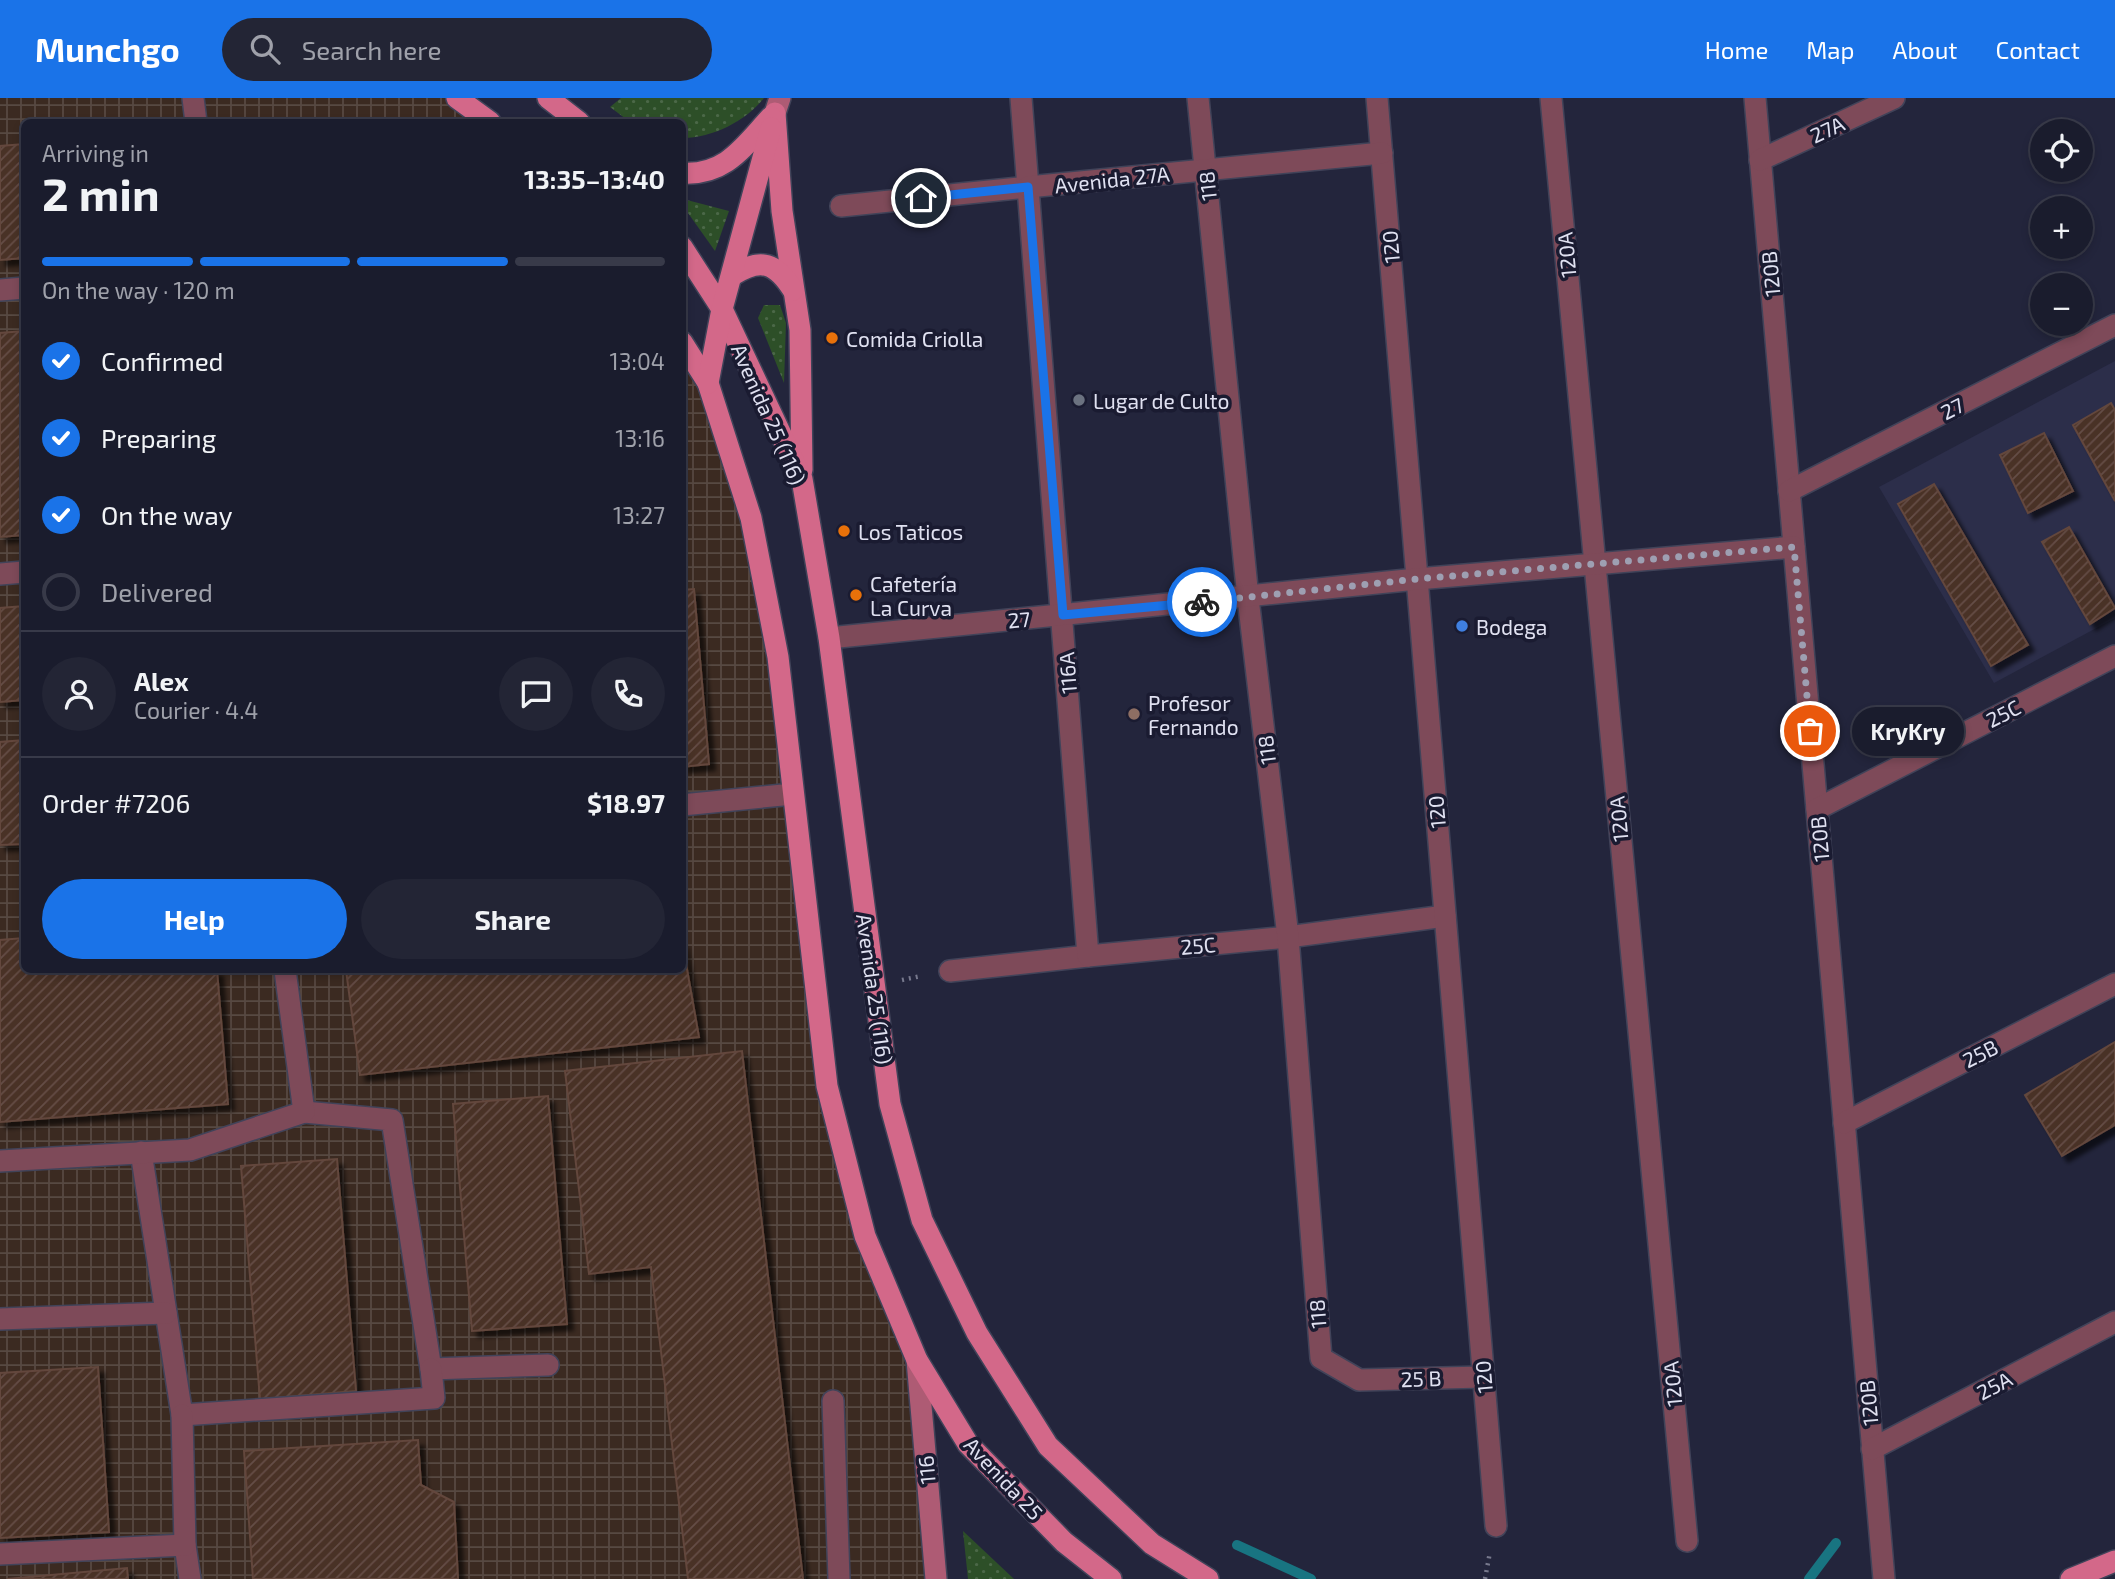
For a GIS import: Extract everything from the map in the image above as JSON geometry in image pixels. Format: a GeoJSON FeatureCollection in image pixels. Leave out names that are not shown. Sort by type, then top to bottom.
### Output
{"type":"FeatureCollection","features":[{"type":"Feature","properties":{"kind":"main road"},"geometry":{"type":"LineString","coordinates":[[457,98],[486,119]]}},
{"type":"Feature","properties":{"kind":"main road"},"geometry":{"type":"LineString","coordinates":[[548,98],[575,119]]}},
{"type":"Feature","properties":{"kind":"main road"},"geometry":{"type":"LineString","coordinates":[[686,173],[703,174],[730,161],[778,105]]}},
{"type":"Feature","properties":{"kind":"main road"},"geometry":{"type":"LineString","coordinates":[[708,383],[722,309],[778,105]]}},
{"type":"Feature","properties":{"kind":"main road"},"geometry":{"type":"LineString","coordinates":[[778,105],[782,211],[800,330],[802,479]]}},
{"type":"Feature","properties":{"kind":"main road"},"geometry":{"type":"LineString","coordinates":[[686,253],[722,309]]}},
{"type":"Feature","properties":{"kind":"main road"},"geometry":{"type":"LineString","coordinates":[[733,275],[750,264],[768,265],[782,273],[794,292]]}},
{"type":"Feature","properties":{"kind":"main road","name":"Avenida 25 (116)"},"geometry":{"type":"LineString","coordinates":[[722,309],[802,479],[829,638],[890,1104],[922,1220],[977,1333],[1048,1446],[1152,1544],[1208,1579]]}},
{"type":"Feature","properties":{"kind":"main road"},"geometry":{"type":"LineString","coordinates":[[686,348],[708,383]]}},
{"type":"Feature","properties":{"kind":"main road","name":"Avenida 25 (116)"},"geometry":{"type":"LineString","coordinates":[[708,383],[751,518],[778,657],[827,1086],[865,1236],[917,1360]]}},
{"type":"Feature","properties":{"kind":"main road","name":"116"},"geometry":{"type":"LineString","coordinates":[[917,1360],[936,1579]]}},
{"type":"Feature","properties":{"kind":"main road","name":"Avenida 25"},"geometry":{"type":"LineString","coordinates":[[917,1360],[968,1444],[1064,1542],[1111,1579]]}},
{"type":"Feature","properties":{"kind":"main road"},"geometry":{"type":"LineString","coordinates":[[2071,1579],[2115,1561]]}},
{"type":"Feature","properties":{"kind":"street"},"geometry":{"type":"LineString","coordinates":[[193,98],[196,119]]}},
{"type":"Feature","properties":{"kind":"street","name":"116A"},"geometry":{"type":"LineString","coordinates":[[1020,98],[1088,956]]}},
{"type":"Feature","properties":{"kind":"street","name":"118"},"geometry":{"type":"LineString","coordinates":[[1198,98],[1248,598],[1288,937],[1321,1358],[1359,1380]]}},
{"type":"Feature","properties":{"kind":"street","name":"120"},"geometry":{"type":"LineString","coordinates":[[1377,98],[1496,1526]]}},
{"type":"Feature","properties":{"kind":"street","name":"120A"},"geometry":{"type":"LineString","coordinates":[[1551,98],[1688,1541]]}},
{"type":"Feature","properties":{"kind":"street","name":"120B"},"geometry":{"type":"LineString","coordinates":[[1755,98],[1884,1579]]}},
{"type":"Feature","properties":{"kind":"street","name":"27A"},"geometry":{"type":"LineString","coordinates":[[1760,160],[1894,98]]}},
{"type":"Feature","properties":{"kind":"street","name":"Avenida 27A"},"geometry":{"type":"LineString","coordinates":[[841,206],[1382,153]]}},
{"type":"Feature","properties":{"kind":"street"},"geometry":{"type":"LineString","coordinates":[[0,290],[21,288]]}},
{"type":"Feature","properties":{"kind":"street","name":"27"},"geometry":{"type":"LineString","coordinates":[[1789,491],[2115,325]]}},
{"type":"Feature","properties":{"kind":"street","name":"27"},"geometry":{"type":"LineString","coordinates":[[829,638],[1417,579],[1794,547]]}},
{"type":"Feature","properties":{"kind":"street"},"geometry":{"type":"LineString","coordinates":[[0,574],[21,572]]}},
{"type":"Feature","properties":{"kind":"street","name":"25C"},"geometry":{"type":"LineString","coordinates":[[1816,809],[2115,656]]}},
{"type":"Feature","properties":{"kind":"street"},"geometry":{"type":"LineString","coordinates":[[686,805],[793,794]]}},
{"type":"Feature","properties":{"kind":"street","name":"25C"},"geometry":{"type":"LineString","coordinates":[[950,971],[1288,937],[1445,916]]}},
{"type":"Feature","properties":{"kind":"street"},"geometry":{"type":"LineString","coordinates":[[285,973],[304,1112]]}},
{"type":"Feature","properties":{"kind":"street","name":"25B"},"geometry":{"type":"LineString","coordinates":[[1844,1123],[2115,984]]}},
{"type":"Feature","properties":{"kind":"street"},"geometry":{"type":"LineString","coordinates":[[0,1161],[190,1150],[304,1112],[392,1120],[434,1398],[182,1415]]}},
{"type":"Feature","properties":{"kind":"street"},"geometry":{"type":"LineString","coordinates":[[141,1152],[182,1415],[185,1545],[190,1579]]}},
{"type":"Feature","properties":{"kind":"street"},"geometry":{"type":"LineString","coordinates":[[0,1319],[166,1312]]}},
{"type":"Feature","properties":{"kind":"street","name":"25A"},"geometry":{"type":"LineString","coordinates":[[1872,1449],[2115,1322]]}},
{"type":"Feature","properties":{"kind":"street"},"geometry":{"type":"LineString","coordinates":[[431,1369],[548,1365]]}},
{"type":"Feature","properties":{"kind":"street","name":"25 B"},"geometry":{"type":"LineString","coordinates":[[1359,1380],[1483,1377]]}},
{"type":"Feature","properties":{"kind":"street"},"geometry":{"type":"LineString","coordinates":[[833,1401],[839,1579]]}},
{"type":"Feature","properties":{"kind":"street"},"geometry":{"type":"LineString","coordinates":[[0,1554],[185,1545]]}},
{"type":"Feature","properties":{"kind":"path"},"geometry":{"type":"LineString","coordinates":[[874,985],[950,971]]}},
{"type":"Feature","properties":{"kind":"shaded area"},"geometry":{"type":"Polygon","coordinates":[[[0,98],[457,98],[486,119],[21,119],[21,973],[686,973],[686,350],[751,518],[827,1086],[865,1236],[917,1360],[936,1579],[0,1579],[0,98]]]}},
{"type":"Feature","properties":{"kind":"shaded area"},"geometry":{"type":"Polygon","coordinates":[[[2115,361],[2115,618],[1994,683],[1879,487],[2115,361]]]}},
{"type":"Feature","properties":{"kind":"green space"},"geometry":{"type":"Polygon","coordinates":[[[621,98],[764,98],[748,114],[728,127],[686,138],[686,119],[626,119],[610,107],[621,98]]]}},
{"type":"Feature","properties":{"kind":"green space"},"geometry":{"type":"Polygon","coordinates":[[[686,200],[729,211],[715,251],[686,210],[686,200]]]}},
{"type":"Feature","properties":{"kind":"green space"},"geometry":{"type":"Polygon","coordinates":[[[764,305],[780,305],[786,323],[784,383],[758,318],[764,305]]]}},
{"type":"Feature","properties":{"kind":"green space"},"geometry":{"type":"Polygon","coordinates":[[[963,1531],[1014,1579],[968,1579],[963,1531]]]}},
{"type":"Feature","properties":{"kind":"building"},"geometry":{"type":"Polygon","coordinates":[[[21,144],[21,258],[0,260],[0,146],[21,144]]]}},
{"type":"Feature","properties":{"kind":"building"},"geometry":{"type":"Polygon","coordinates":[[[21,331],[21,535],[0,537],[0,333],[21,331]]]}},
{"type":"Feature","properties":{"kind":"building"},"geometry":{"type":"Polygon","coordinates":[[[2111,403],[2115,410],[2115,501],[2073,425],[2111,403]]]}},
{"type":"Feature","properties":{"kind":"building"},"geometry":{"type":"Polygon","coordinates":[[[2044,433],[2073,491],[2028,513],[2000,455],[2044,433]]]}},
{"type":"Feature","properties":{"kind":"building"},"geometry":{"type":"Polygon","coordinates":[[[1934,484],[2028,645],[1991,666],[1898,504],[1934,484]]]}},
{"type":"Feature","properties":{"kind":"building"},"geometry":{"type":"Polygon","coordinates":[[[2069,527],[2115,608],[2090,624],[2042,542],[2069,527]]]}},
{"type":"Feature","properties":{"kind":"building"},"geometry":{"type":"Polygon","coordinates":[[[694,589],[709,764],[686,767],[686,590],[694,589]]]}},
{"type":"Feature","properties":{"kind":"building"},"geometry":{"type":"Polygon","coordinates":[[[21,606],[21,700],[0,702],[0,608],[21,606]]]}},
{"type":"Feature","properties":{"kind":"building"},"geometry":{"type":"Polygon","coordinates":[[[21,740],[21,844],[0,845],[0,742],[21,740]]]}},
{"type":"Feature","properties":{"kind":"building"},"geometry":{"type":"Polygon","coordinates":[[[21,938],[21,973],[217,973],[228,1104],[0,1122],[0,940],[21,938]]]}},
{"type":"Feature","properties":{"kind":"building"},"geometry":{"type":"Polygon","coordinates":[[[686,964],[699,1037],[360,1075],[346,973],[686,973],[686,964]]]}},
{"type":"Feature","properties":{"kind":"building"},"geometry":{"type":"Polygon","coordinates":[[[2115,1042],[2115,1125],[2062,1156],[2025,1095],[2115,1042]]]}},
{"type":"Feature","properties":{"kind":"building"},"geometry":{"type":"Polygon","coordinates":[[[742,1051],[803,1579],[688,1579],[651,1267],[589,1274],[565,1071],[742,1051]]]}},
{"type":"Feature","properties":{"kind":"building"},"geometry":{"type":"Polygon","coordinates":[[[548,1096],[567,1324],[472,1331],[453,1104],[548,1096]]]}},
{"type":"Feature","properties":{"kind":"building"},"geometry":{"type":"Polygon","coordinates":[[[337,1159],[356,1391],[260,1399],[241,1166],[337,1159]]]}},
{"type":"Feature","properties":{"kind":"building"},"geometry":{"type":"Polygon","coordinates":[[[98,1367],[109,1532],[0,1538],[0,1373],[98,1367]]]}},
{"type":"Feature","properties":{"kind":"building"},"geometry":{"type":"Polygon","coordinates":[[[418,1440],[421,1485],[454,1502],[458,1579],[253,1579],[244,1451],[418,1440]]]}},
{"type":"Feature","properties":{"kind":"building"},"geometry":{"type":"Polygon","coordinates":[[[127,1568],[128,1579],[7,1579],[127,1568]]]}},
{"type":"Feature","properties":{"kind":"waterway"},"geometry":{"type":"LineString","coordinates":[[1809,1579],[1836,1543]]}},
{"type":"Feature","properties":{"kind":"waterway"},"geometry":{"type":"LineString","coordinates":[[1237,1545],[1311,1579]]}},
{"type":"Feature","properties":{"kind":"way so far"},"geometry":{"type":"LineString","coordinates":[[1202,602],[1417,579],[1794,547],[1810,731]]}},
{"type":"Feature","properties":{"kind":"place","name":"Comida Criolla"},"geometry":{"type":"Point","coordinates":[832,338]}},
{"type":"Feature","properties":{"kind":"place","name":"Lugar de Culto"},"geometry":{"type":"Point","coordinates":[1079,400]}},
{"type":"Feature","properties":{"kind":"place","name":"Los Taticos"},"geometry":{"type":"Point","coordinates":[844,531]}},
{"type":"Feature","properties":{"kind":"place","name":"Cafetería La Curva"},"geometry":{"type":"Point","coordinates":[856,595]}},
{"type":"Feature","properties":{"kind":"place","name":"Bodega"},"geometry":{"type":"Point","coordinates":[1462,626]}},
{"type":"Feature","properties":{"kind":"place","name":"Profesor Fernando"},"geometry":{"type":"Point","coordinates":[1134,714]}},
{"type":"Feature","properties":{"kind":"place","name":"KryKry"},"geometry":{"type":"Point","coordinates":[1810,731]}},
{"type":"Feature","properties":{"kind":"route"},"geometry":{"type":"LineString","coordinates":[[921,198],[1028,187],[1063,615],[1202,602]]}}]}
